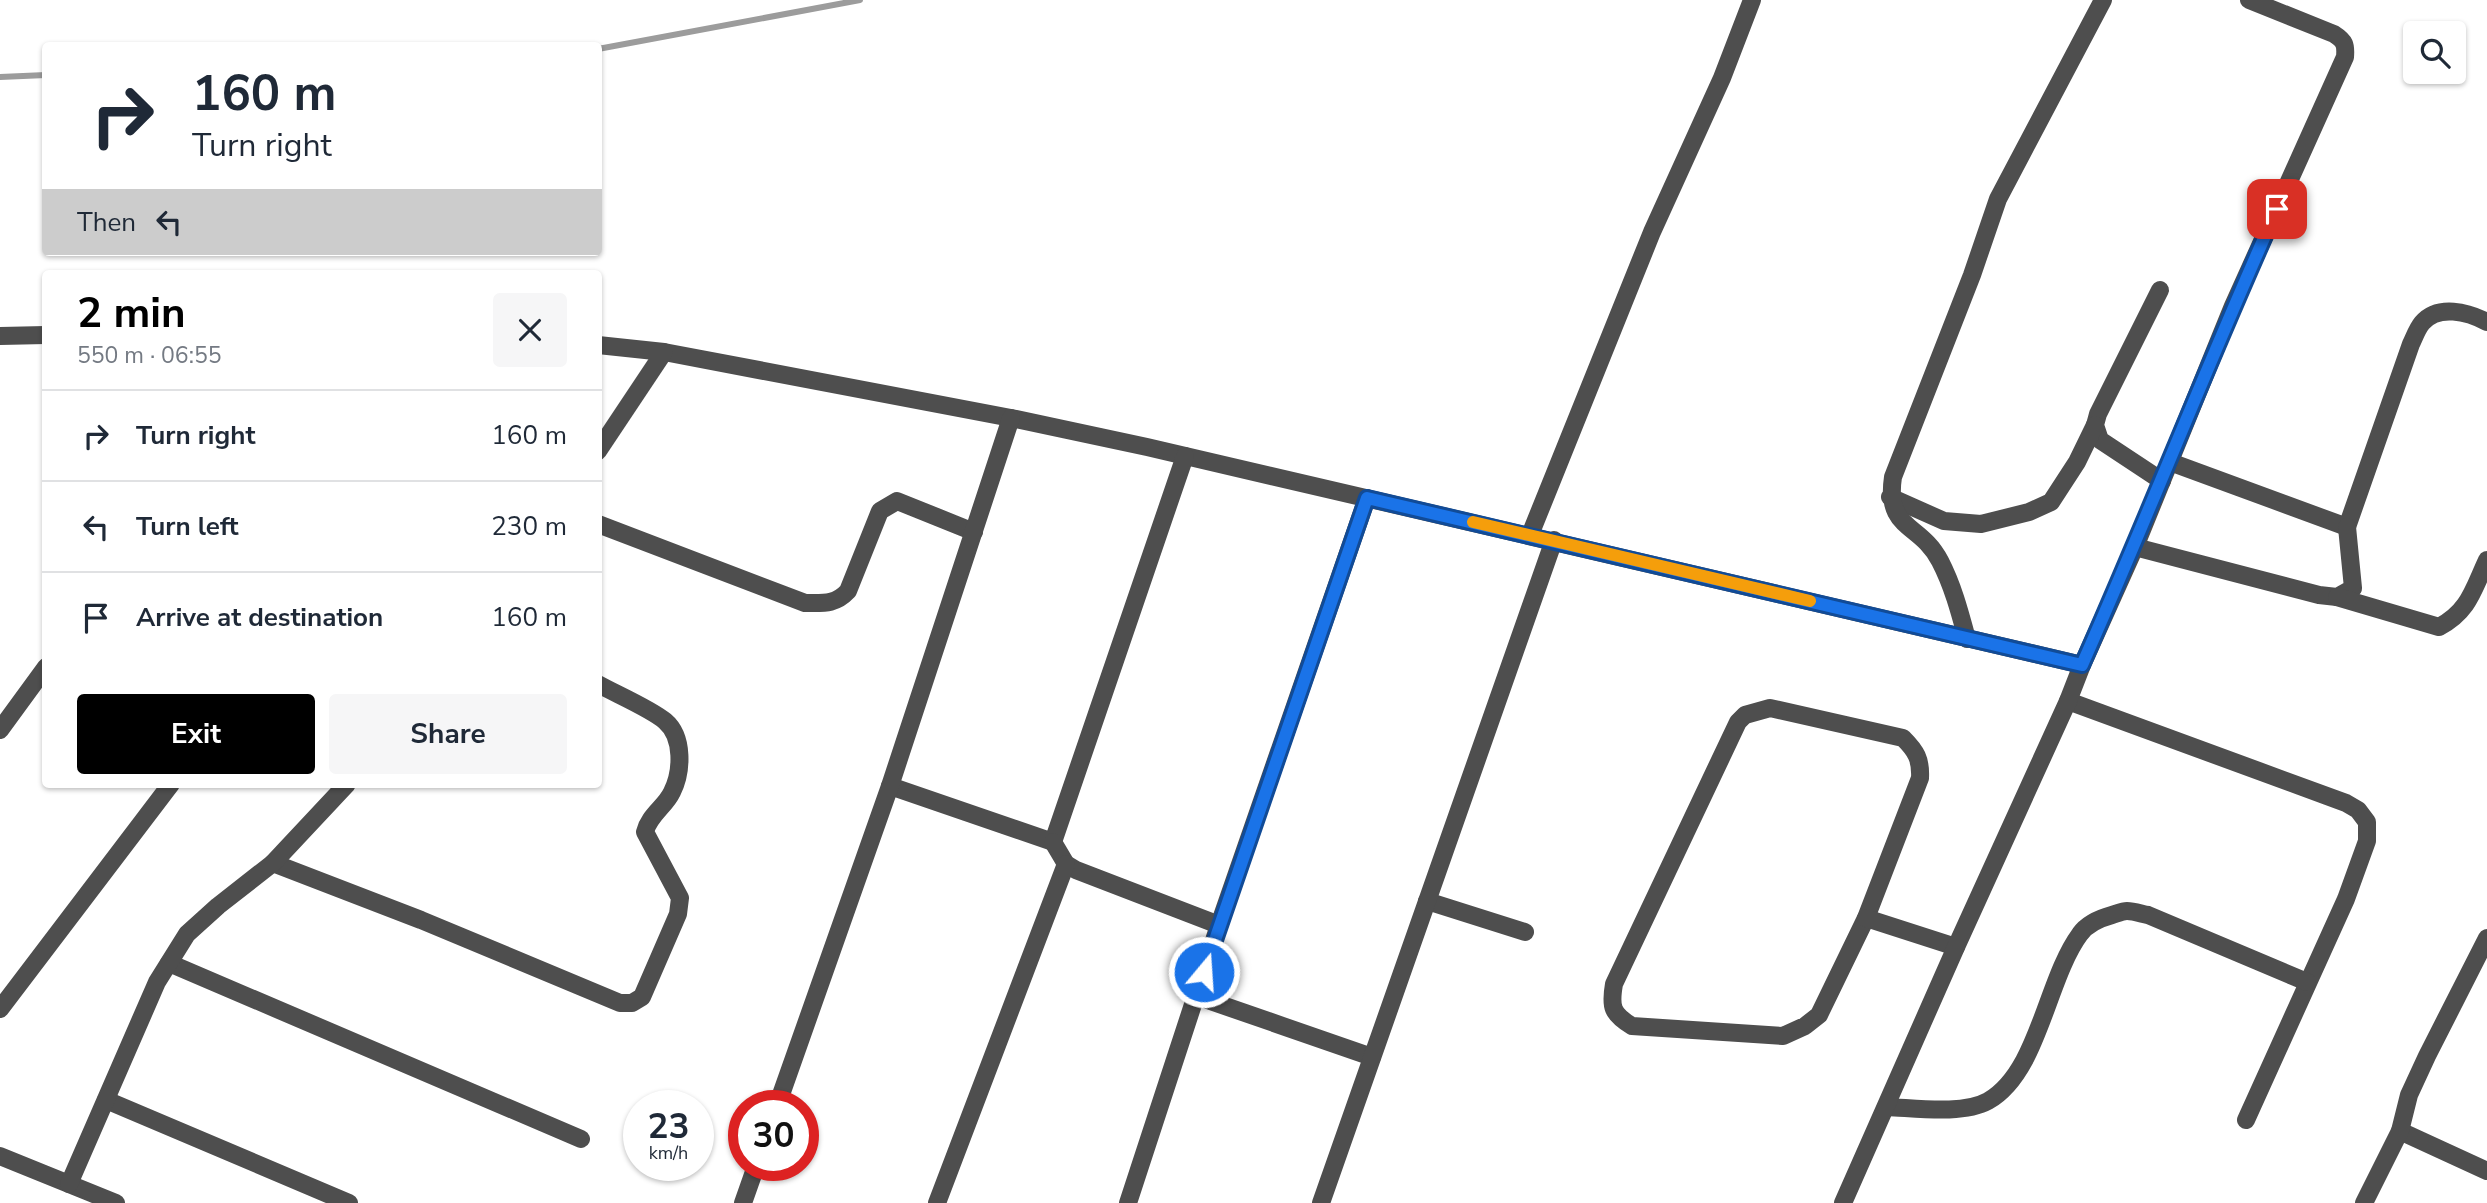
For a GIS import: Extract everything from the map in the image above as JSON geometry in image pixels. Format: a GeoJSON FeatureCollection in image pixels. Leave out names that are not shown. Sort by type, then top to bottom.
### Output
{"type":"FeatureCollection","features":[{"type":"Feature","properties":{"kind":"street"},"geometry":{"type":"LineString","coordinates":[[1530,535],[1652,232],[1722,78],[1752,0]]}},
{"type":"Feature","properties":{"kind":"street"},"geometry":{"type":"LineString","coordinates":[[1967,639],[1952,587],[1939,559],[1921,537],[1895,513],[1890,497],[1893,477],[1972,275],[1998,200],[2103,0]]}},
{"type":"Feature","properties":{"kind":"street"},"geometry":{"type":"LineString","coordinates":[[1843,1203],[2068,701],[2135,547],[2233,306],[2344,57],[2346,46],[2342,39],[2334,34],[2249,0]]}},
{"type":"Feature","properties":{"kind":"street"},"geometry":{"type":"LineString","coordinates":[[1890,497],[1944,521],[1981,524],[2029,512],[2050,502],[2077,462],[2160,290]]}},
{"type":"Feature","properties":{"kind":"street"},"geometry":{"type":"LineString","coordinates":[[2337,597],[2353,588],[2347,527],[2411,344],[2422,323],[2434,313],[2465,313],[2487,305]]}},
{"type":"Feature","properties":{"kind":"street"},"geometry":{"type":"LineString","coordinates":[[2465,313],[2487,322]]}},
{"type":"Feature","properties":{"kind":"street"},"geometry":{"type":"LineString","coordinates":[[0,336],[42,335]]}},
{"type":"Feature","properties":{"kind":"street"},"geometry":{"type":"LineString","coordinates":[[602,345],[664,352],[1011,418],[1554,540],[2082,665]]}},
{"type":"Feature","properties":{"kind":"street"},"geometry":{"type":"LineString","coordinates":[[602,446],[664,352]]}},
{"type":"Feature","properties":{"kind":"street"},"geometry":{"type":"LineString","coordinates":[[782,1090],[890,786],[1011,418]]}},
{"type":"Feature","properties":{"kind":"street"},"geometry":{"type":"LineString","coordinates":[[2095,425],[2100,440],[2162,481]]}},
{"type":"Feature","properties":{"kind":"street"},"geometry":{"type":"LineString","coordinates":[[1054,842],[1185,456]]}},
{"type":"Feature","properties":{"kind":"street"},"geometry":{"type":"LineString","coordinates":[[2170,462],[2347,527]]}},
{"type":"Feature","properties":{"kind":"street"},"geometry":{"type":"LineString","coordinates":[[1128,1203],[1219,925],[1367,498]]}},
{"type":"Feature","properties":{"kind":"street"},"geometry":{"type":"LineString","coordinates":[[602,526],[805,603],[833,603],[848,591],[880,511],[891,503],[897,501],[974,532]]}},
{"type":"Feature","properties":{"kind":"street"},"geometry":{"type":"LineString","coordinates":[[1321,1203],[1554,540]]}},
{"type":"Feature","properties":{"kind":"street"},"geometry":{"type":"LineString","coordinates":[[2135,547],[2319,595],[2337,597],[2438,627],[2455,618],[2466,606],[2487,560]]}},
{"type":"Feature","properties":{"kind":"street"},"geometry":{"type":"LineString","coordinates":[[0,730],[42,672]]}},
{"type":"Feature","properties":{"kind":"street"},"geometry":{"type":"LineString","coordinates":[[273,863],[421,920],[620,1003],[632,1003],[642,997],[678,914],[680,898],[645,832],[647,822],[671,794],[679,770],[679,749],[666,722],[602,686]]}},
{"type":"Feature","properties":{"kind":"street"},"geometry":{"type":"LineString","coordinates":[[2068,701],[2358,810],[2367,822],[2367,841],[2346,899],[2246,1120]]}},
{"type":"Feature","properties":{"kind":"street"},"geometry":{"type":"LineString","coordinates":[[1770,708],[1903,738],[1915,750],[1921,762],[1920,778],[1866,918],[1819,1015],[1805,1026],[1783,1036],[1632,1026],[1617,1017],[1611,1001],[1614,984],[1738,722],[1755,710],[1770,708]]}},
{"type":"Feature","properties":{"kind":"street"},"geometry":{"type":"LineString","coordinates":[[890,786],[1054,842],[1066,864],[1219,925]]}},
{"type":"Feature","properties":{"kind":"street"},"geometry":{"type":"LineString","coordinates":[[0,1009],[168,788]]}},
{"type":"Feature","properties":{"kind":"street"},"geometry":{"type":"LineString","coordinates":[[69,1184],[157,982],[187,934],[273,863],[343,788]]}},
{"type":"Feature","properties":{"kind":"street"},"geometry":{"type":"LineString","coordinates":[[937,1203],[1066,864]]}},
{"type":"Feature","properties":{"kind":"street"},"geometry":{"type":"LineString","coordinates":[[1426,901],[1525,932]]}},
{"type":"Feature","properties":{"kind":"street"},"geometry":{"type":"LineString","coordinates":[[1886,1107],[1934,1109],[1973,1106],[1988,1101],[2009,1084],[2035,1038],[2054,984],[2081,932],[2099,919],[2126,911],[2148,915],[2307,982]]}},
{"type":"Feature","properties":{"kind":"street"},"geometry":{"type":"LineString","coordinates":[[1866,918],[1956,947]]}},
{"type":"Feature","properties":{"kind":"street"},"geometry":{"type":"LineString","coordinates":[[2364,1203],[2400,1131],[2414,1085],[2487,938]]}},
{"type":"Feature","properties":{"kind":"street"},"geometry":{"type":"LineString","coordinates":[[169,963],[581,1139]]}},
{"type":"Feature","properties":{"kind":"street"},"geometry":{"type":"LineString","coordinates":[[1196,996],[1372,1057]]}},
{"type":"Feature","properties":{"kind":"street"},"geometry":{"type":"LineString","coordinates":[[106,1100],[349,1203]]}},
{"type":"Feature","properties":{"kind":"street"},"geometry":{"type":"LineString","coordinates":[[2400,1131],[2487,1171]]}},
{"type":"Feature","properties":{"kind":"street"},"geometry":{"type":"LineString","coordinates":[[0,1156],[116,1203]]}},
{"type":"Feature","properties":{"kind":"street"},"geometry":{"type":"LineString","coordinates":[[743,1203],[751,1181]]}},
{"type":"Feature","properties":{"kind":"waterway"},"geometry":{"type":"LineString","coordinates":[[602,48],[860,0]]}},
{"type":"Feature","properties":{"kind":"waterway"},"geometry":{"type":"LineString","coordinates":[[0,77],[42,75]]}},
{"type":"Feature","properties":{"kind":"slow traffic"},"geometry":{"type":"LineString","coordinates":[[1473,522],[1810,601]]}},
{"type":"Feature","properties":{"kind":"route"},"geometry":{"type":"LineString","coordinates":[[1204,972],[1367,498],[2082,665],[2135,547],[2233,306],[2277,209]]}}]}
